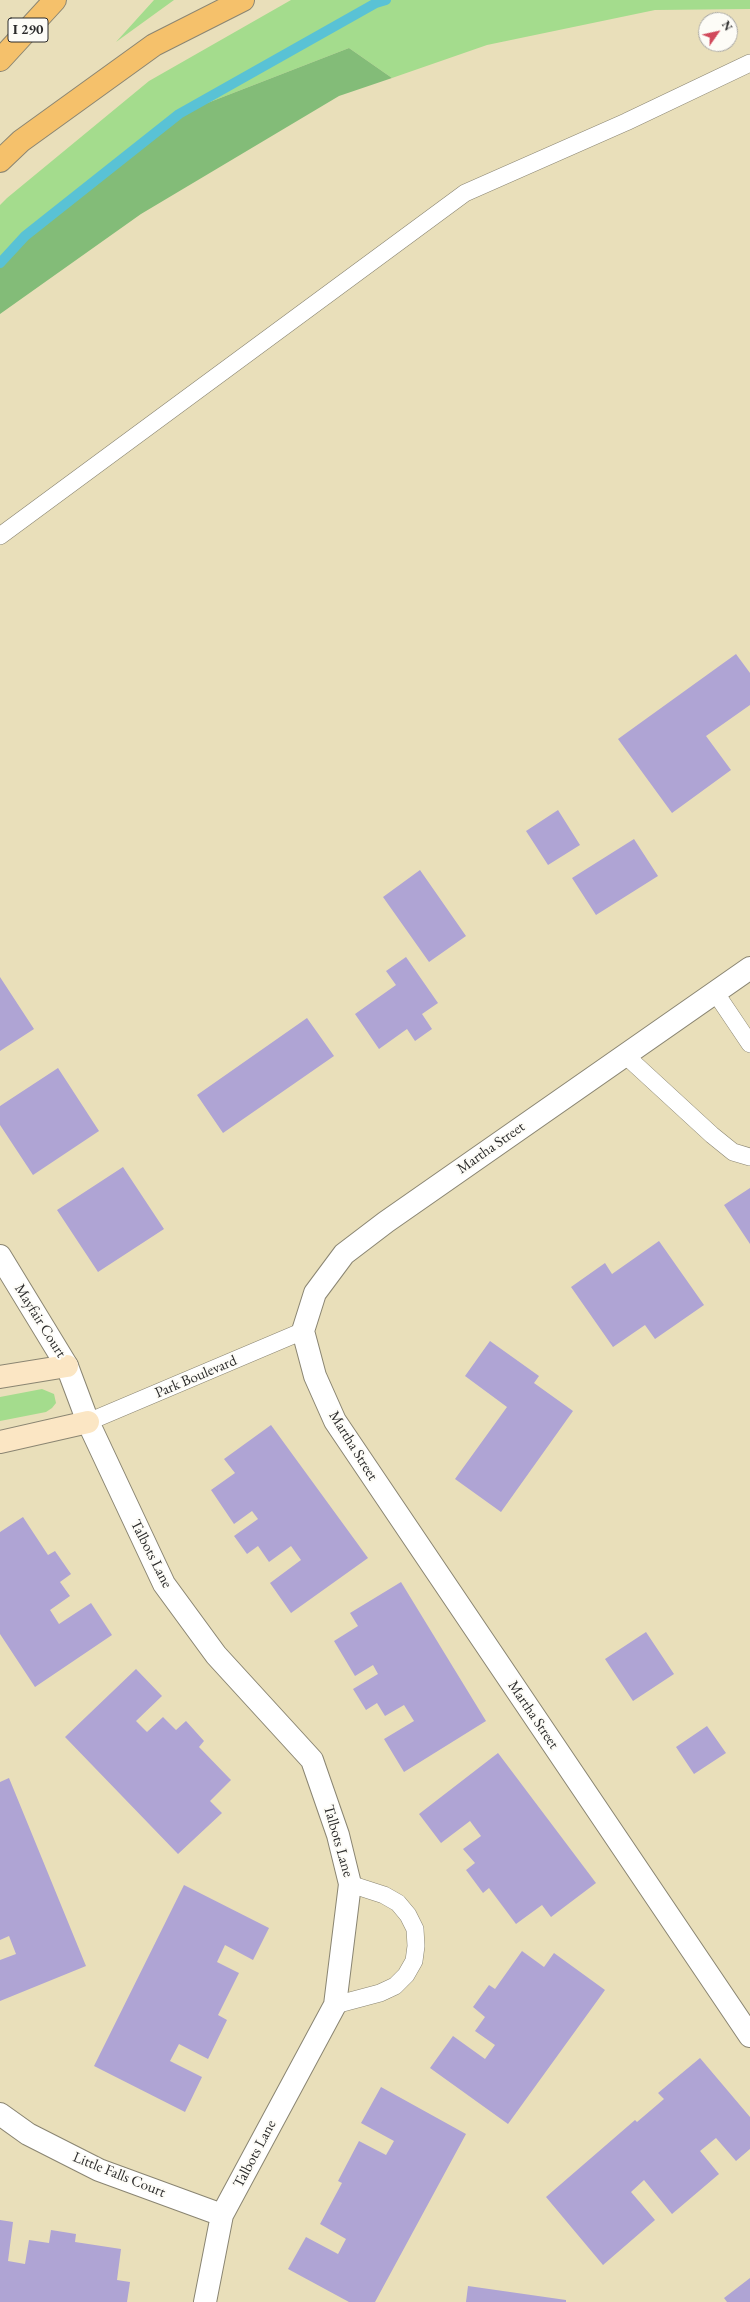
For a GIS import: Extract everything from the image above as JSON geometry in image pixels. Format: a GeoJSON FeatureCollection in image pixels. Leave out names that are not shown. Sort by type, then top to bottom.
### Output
{"type":"FeatureCollection","features":[{"type":"Feature","properties":{"kind":"highway","name":"I 290"},"geometry":{"type":"LineString","coordinates":[[0,60],[55,0]]}},
{"type":"Feature","properties":{"kind":"highway"},"geometry":{"type":"LineString","coordinates":[[0,161],[21,141],[154,45],[243,0]]}},
{"type":"Feature","properties":{"kind":"street","name":"Martha Street"},"geometry":{"type":"LineString","coordinates":[[750,968],[386,1222],[344,1254],[315,1293],[303,1332],[315,1376],[335,1421],[750,2036]]}},
{"type":"Feature","properties":{"kind":"street","name":"Mayfair Court"},"geometry":{"type":"LineString","coordinates":[[0,1256],[68,1366]]}},
{"type":"Feature","properties":{"kind":"street"},"geometry":{"type":"LineString","coordinates":[[0,1377],[68,1366],[88,1422]]}},
{"type":"Feature","properties":{"kind":"street","name":"Park Boulevard"},"geometry":{"type":"LineString","coordinates":[[0,1442],[88,1422]]}},
{"type":"Feature","properties":{"kind":"street","name":"Talbots Lane"},"geometry":{"type":"LineString","coordinates":[[88,1422],[164,1584],[216,1655],[312,1760],[338,1835],[350,1884],[335,2005],[222,2215],[205,2302]]}},
{"type":"Feature","properties":{"kind":"street","name":"Little Falls Court"},"geometry":{"type":"LineString","coordinates":[[0,2114],[28,2134],[99,2170],[222,2215]]}},
{"type":"Feature","properties":{"kind":"lane"},"geometry":{"type":"LineString","coordinates":[[0,536],[466,193],[626,122],[750,63]]}},
{"type":"Feature","properties":{"kind":"lane"},"geometry":{"type":"LineString","coordinates":[[715,992],[750,1044]]}},
{"type":"Feature","properties":{"kind":"lane"},"geometry":{"type":"LineString","coordinates":[[625,1055],[712,1135],[733,1152],[750,1157]]}},
{"type":"Feature","properties":{"kind":"lane","name":"Park Boulevard"},"geometry":{"type":"LineString","coordinates":[[88,1422],[303,1332]]}},
{"type":"Feature","properties":{"kind":"lane"},"geometry":{"type":"LineString","coordinates":[[335,2005],[380,1994],[395,1986],[406,1975],[414,1961],[416,1946],[415,1929],[408,1915],[398,1903],[384,1895],[350,1884]]}},
{"type":"Feature","properties":{"kind":"green space"},"geometry":{"type":"Polygon","coordinates":[[[154,0],[174,0],[116,42],[154,0]]]}},
{"type":"Feature","properties":{"kind":"green space"},"geometry":{"type":"Polygon","coordinates":[[[291,0],[750,0],[750,9],[655,10],[487,45],[392,78],[349,48],[179,114],[25,236],[0,263],[0,205],[7,198],[149,81],[291,0]]]}},
{"type":"Feature","properties":{"kind":"green space"},"geometry":{"type":"Polygon","coordinates":[[[349,48],[392,78],[339,96],[141,214],[0,314],[0,263],[25,236],[179,114],[349,48]]]}},
{"type":"Feature","properties":{"kind":"green space"},"geometry":{"type":"Polygon","coordinates":[[[42,1389],[54,1394],[56,1403],[52,1408],[46,1412],[0,1421],[0,1397],[42,1389]]]}},
{"type":"Feature","properties":{"kind":"building"},"geometry":{"type":"Polygon","coordinates":[[[736,654],[750,673],[750,705],[706,736],[731,770],[672,813],[618,739],[736,654]]]}},
{"type":"Feature","properties":{"kind":"building"},"geometry":{"type":"Polygon","coordinates":[[[558,810],[580,845],[548,865],[526,831],[558,810]]]}},
{"type":"Feature","properties":{"kind":"building"},"geometry":{"type":"Polygon","coordinates":[[[634,839],[658,876],[596,915],[572,878],[634,839]]]}},
{"type":"Feature","properties":{"kind":"building"},"geometry":{"type":"Polygon","coordinates":[[[420,870],[466,936],[429,962],[383,897],[420,870]]]}},
{"type":"Feature","properties":{"kind":"building"},"geometry":{"type":"Polygon","coordinates":[[[406,957],[438,1003],[422,1014],[432,1029],[415,1041],[407,1029],[379,1049],[355,1014],[396,985],[386,971],[406,957]]]}},
{"type":"Feature","properties":{"kind":"building"},"geometry":{"type":"Polygon","coordinates":[[[0,977],[34,1029],[0,1051],[0,977]]]}},
{"type":"Feature","properties":{"kind":"building"},"geometry":{"type":"Polygon","coordinates":[[[307,1018],[334,1056],[223,1133],[197,1095],[307,1018]]]}},
{"type":"Feature","properties":{"kind":"building"},"geometry":{"type":"Polygon","coordinates":[[[58,1068],[99,1131],[33,1175],[0,1125],[0,1106],[58,1068]]]}},
{"type":"Feature","properties":{"kind":"building"},"geometry":{"type":"Polygon","coordinates":[[[123,1167],[164,1229],[98,1272],[57,1210],[123,1167]]]}},
{"type":"Feature","properties":{"kind":"building"},"geometry":{"type":"Polygon","coordinates":[[[750,1188],[750,1244],[724,1205],[750,1188]]]}},
{"type":"Feature","properties":{"kind":"building"},"geometry":{"type":"Polygon","coordinates":[[[659,1241],[704,1305],[655,1339],[645,1325],[613,1347],[571,1287],[605,1263],[612,1274],[659,1241]]]}},
{"type":"Feature","properties":{"kind":"building"},"geometry":{"type":"Polygon","coordinates":[[[490,1341],[539,1376],[534,1383],[573,1411],[501,1512],[455,1479],[507,1407],[465,1376],[490,1341]]]}},
{"type":"Feature","properties":{"kind":"building"},"geometry":{"type":"Polygon","coordinates":[[[271,1425],[368,1558],[291,1613],[270,1583],[301,1560],[291,1546],[269,1562],[258,1546],[247,1554],[234,1536],[258,1519],[252,1511],[234,1524],[211,1490],[235,1473],[224,1459],[271,1425]]]}},
{"type":"Feature","properties":{"kind":"building"},"geometry":{"type":"Polygon","coordinates":[[[23,1517],[48,1555],[55,1551],[71,1574],[60,1582],[70,1596],[50,1610],[59,1624],[91,1603],[112,1635],[35,1687],[0,1634],[0,1532],[23,1517]]]}},
{"type":"Feature","properties":{"kind":"building"},"geometry":{"type":"Polygon","coordinates":[[[401,1582],[486,1721],[404,1772],[384,1739],[414,1721],[404,1705],[385,1716],[377,1703],[366,1710],[353,1689],[378,1674],[373,1665],[355,1676],[334,1641],[358,1626],[350,1613],[401,1582]]]}},
{"type":"Feature","properties":{"kind":"building"},"geometry":{"type":"Polygon","coordinates":[[[646,1632],[674,1674],[633,1701],[605,1659],[646,1632]]]}},
{"type":"Feature","properties":{"kind":"building"},"geometry":{"type":"Polygon","coordinates":[[[136,1669],[162,1696],[136,1721],[147,1732],[163,1717],[176,1730],[186,1721],[204,1741],[199,1747],[231,1780],[210,1801],[222,1813],[178,1854],[65,1737],[136,1669]]]}},
{"type":"Feature","properties":{"kind":"building"},"geometry":{"type":"Polygon","coordinates":[[[707,1726],[726,1753],[694,1774],[676,1747],[707,1726]]]}},
{"type":"Feature","properties":{"kind":"building"},"geometry":{"type":"Polygon","coordinates":[[[498,1753],[596,1883],[551,1917],[542,1905],[516,1924],[489,1888],[483,1893],[466,1870],[475,1863],[463,1849],[481,1836],[470,1821],[441,1843],[419,1814],[498,1753]]]}},
{"type":"Feature","properties":{"kind":"building"},"geometry":{"type":"Polygon","coordinates":[[[9,1778],[86,1966],[0,2001],[0,1960],[16,1954],[9,1936],[0,1940],[0,1782],[9,1778]]]}},
{"type":"Feature","properties":{"kind":"building"},"geometry":{"type":"Polygon","coordinates":[[[184,1885],[269,1928],[253,1960],[225,1945],[217,1962],[239,1973],[218,2015],[227,2020],[208,2059],[179,2044],[170,2061],[202,2077],[185,2112],[94,2066],[184,1885]]]}},
{"type":"Feature","properties":{"kind":"building"},"geometry":{"type":"Polygon","coordinates":[[[522,1951],[544,1967],[554,1953],[605,1990],[508,2124],[430,2068],[453,2036],[485,2059],[495,2045],[475,2031],[485,2017],[473,2007],[489,1985],[495,1989],[522,1951]]]}},
{"type":"Feature","properties":{"kind":"building"},"geometry":{"type":"Polygon","coordinates":[[[700,2058],[750,2117],[750,2149],[736,2161],[716,2138],[700,2151],[719,2174],[672,2214],[644,2180],[631,2192],[655,2220],[603,2265],[546,2197],[635,2120],[637,2122],[664,2099],[658,2093],[700,2058]]]}},
{"type":"Feature","properties":{"kind":"building"},"geometry":{"type":"Polygon","coordinates":[[[381,2087],[466,2134],[375,2302],[349,2302],[288,2269],[306,2237],[338,2254],[346,2239],[320,2224],[342,2183],[338,2181],[359,2141],[386,2155],[394,2141],[361,2123],[381,2087]]]}},
{"type":"Feature","properties":{"kind":"building"},"geometry":{"type":"Polygon","coordinates":[[[0,2220],[13,2222],[8,2261],[25,2264],[29,2240],[49,2243],[51,2230],[76,2234],[75,2242],[121,2249],[117,2280],[130,2282],[127,2302],[0,2302],[0,2220]]]}},
{"type":"Feature","properties":{"kind":"building"},"geometry":{"type":"Polygon","coordinates":[[[750,2278],[750,2302],[727,2302],[724,2298],[750,2278]]]}},
{"type":"Feature","properties":{"kind":"building"},"geometry":{"type":"Polygon","coordinates":[[[468,2286],[566,2300],[566,2302],[466,2302],[468,2286]]]}},
{"type":"Feature","properties":{"kind":"waterway"},"geometry":{"type":"LineString","coordinates":[[0,263],[25,236],[179,114],[376,3],[386,0]]}}]}
